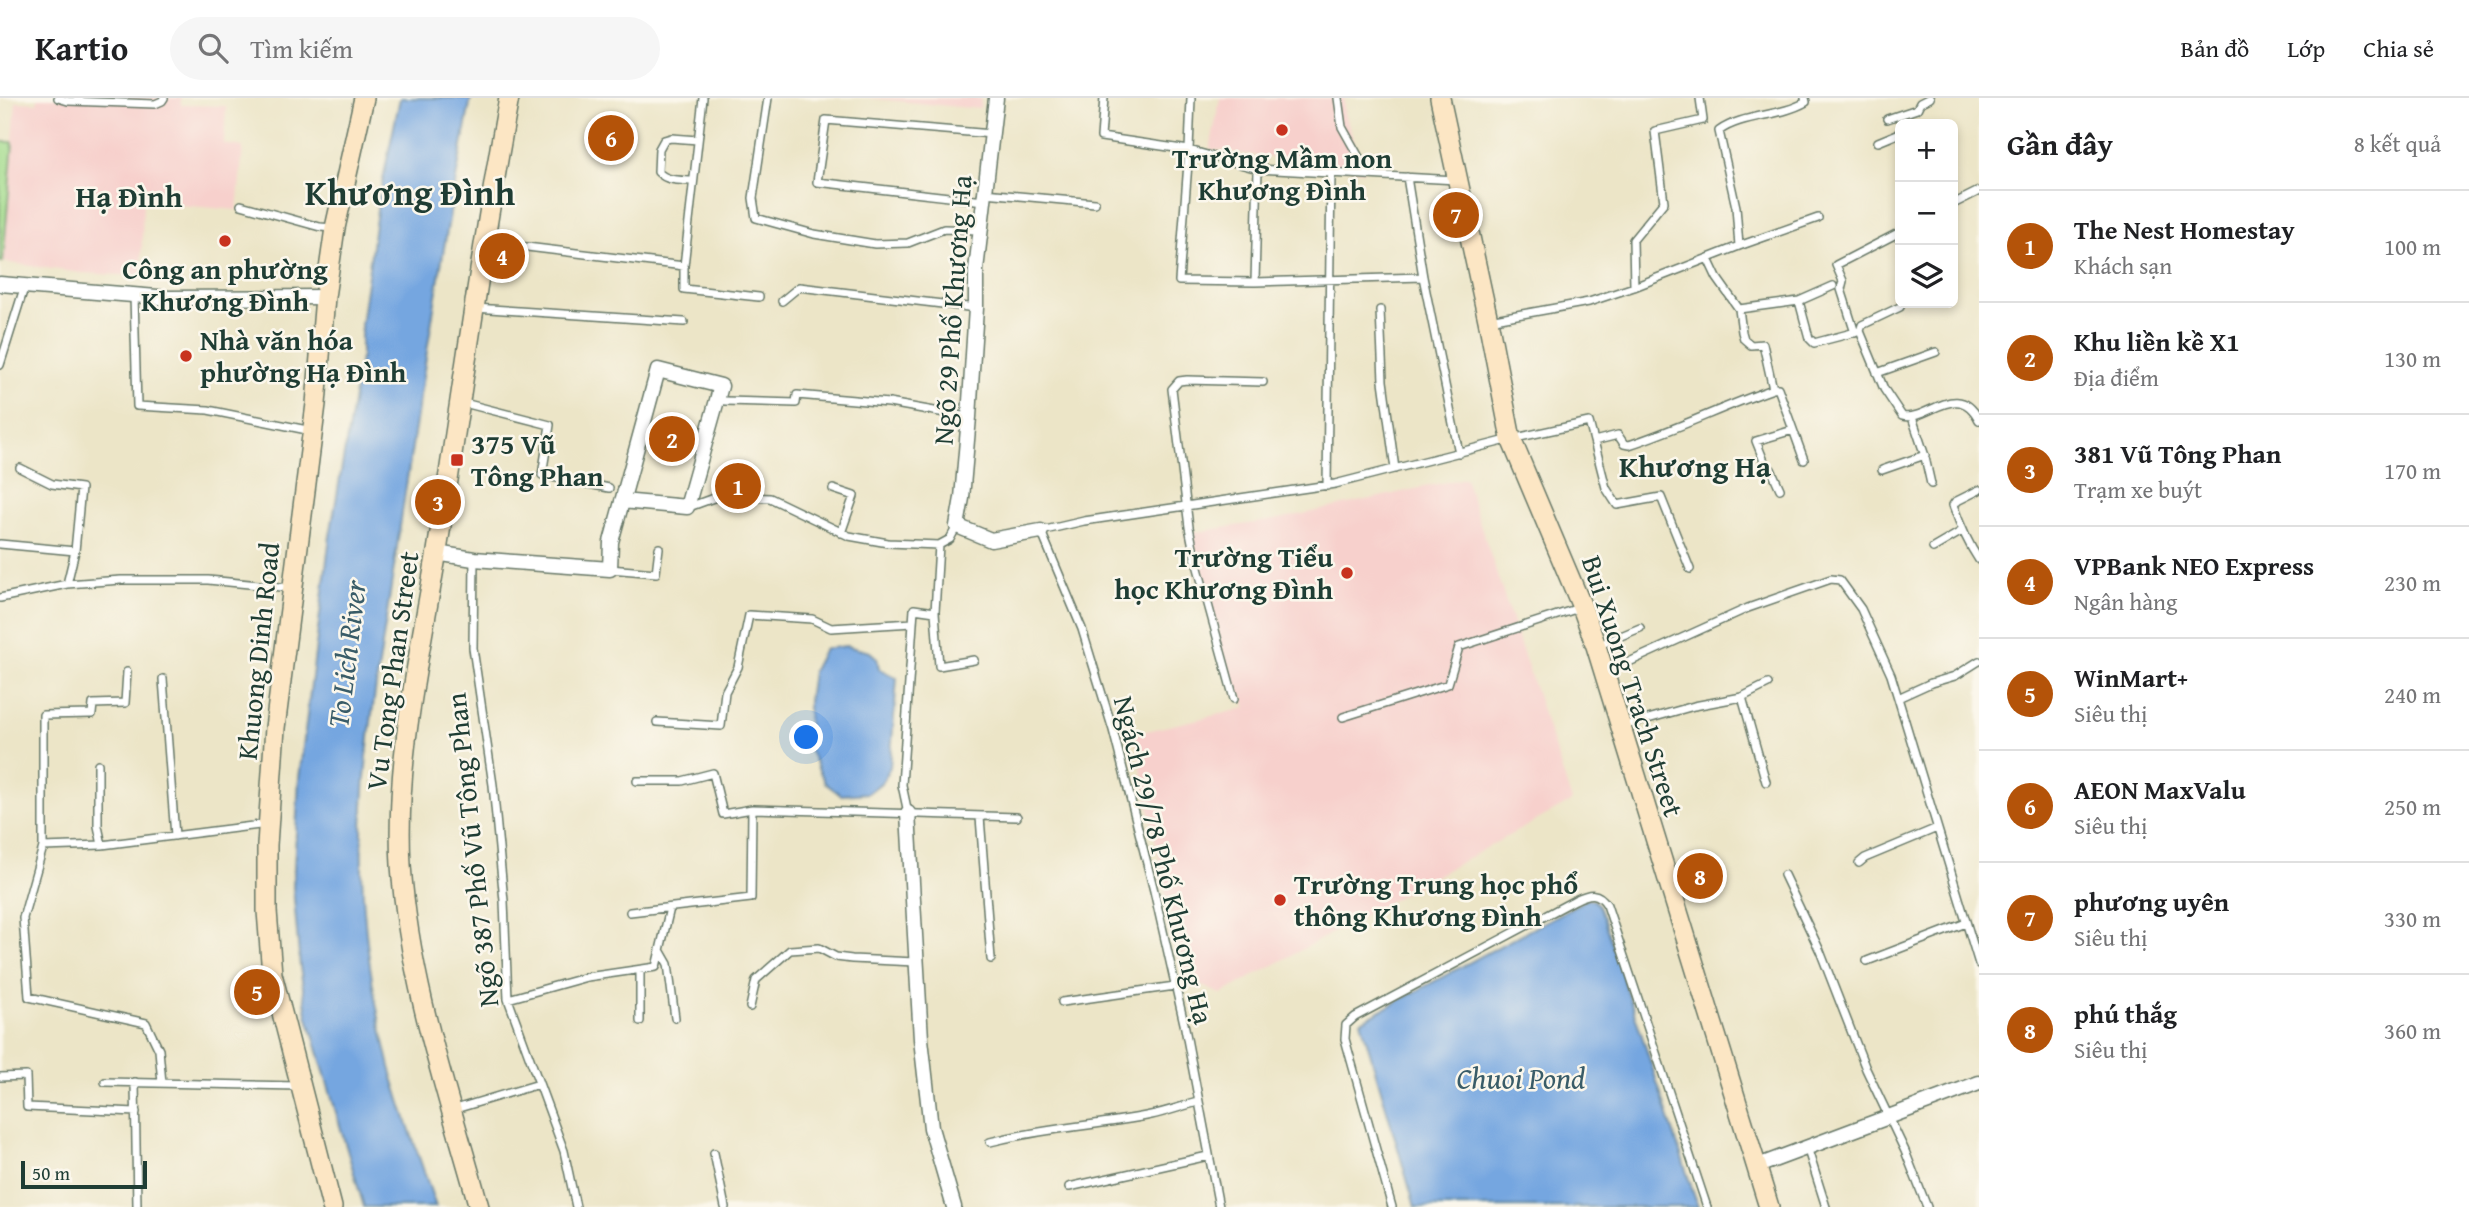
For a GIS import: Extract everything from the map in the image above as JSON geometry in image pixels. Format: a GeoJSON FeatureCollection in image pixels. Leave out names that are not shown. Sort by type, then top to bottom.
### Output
{"type":"FeatureCollection","features":[{"type":"Feature","properties":{"kind":"main road","name":"Khuong Dinh Road"},"geometry":{"type":"LineString","coordinates":[[332,1207],[272,974],[267,911],[269,824],[275,728],[313,431],[335,228],[364,98]]}},
{"type":"Feature","properties":{"kind":"main road","name":"Vu Tong Phan Street"},"geometry":{"type":"LineString","coordinates":[[479,1207],[451,1110],[415,966],[401,863],[401,799],[406,744],[509,98]]}},
{"type":"Feature","properties":{"kind":"main road","name":"Bui Xuong Trach Street"},"geometry":{"type":"LineString","coordinates":[[1440,98],[1511,439],[1596,646],[1769,1207]]}},
{"type":"Feature","properties":{"kind":"street","name":"Ngõ 29 Phố Khương Hạ"},"geometry":{"type":"LineString","coordinates":[[957,526],[969,417],[976,270],[996,98]]}},
{"type":"Feature","properties":{"kind":"street"},"geometry":{"type":"LineString","coordinates":[[0,284],[25,284],[134,296],[326,297]]}},
{"type":"Feature","properties":{"kind":"street"},"geometry":{"type":"LineString","coordinates":[[436,553],[610,569],[611,542],[622,501],[658,370],[721,386],[687,507],[622,501]]}},
{"type":"Feature","properties":{"kind":"street"},"geometry":{"type":"LineString","coordinates":[[957,526],[991,540],[1041,531]]}},
{"type":"Feature","properties":{"kind":"street"},"geometry":{"type":"LineString","coordinates":[[908,813],[920,1039],[931,1128],[954,1207]]}},
{"type":"Feature","properties":{"kind":"street"},"geometry":{"type":"LineString","coordinates":[[1755,1167],[1979,1083]]}},
{"type":"Feature","properties":{"kind":"lane"},"geometry":{"type":"LineString","coordinates":[[58,98],[68,101],[155,104],[164,98]]}},
{"type":"Feature","properties":{"kind":"lane"},"geometry":{"type":"LineString","coordinates":[[703,98],[684,266],[684,289],[759,297]]}},
{"type":"Feature","properties":{"kind":"lane"},"geometry":{"type":"LineString","coordinates":[[768,98],[753,198],[756,218],[814,234],[875,244],[908,243],[944,229],[981,230]]}},
{"type":"Feature","properties":{"kind":"lane"},"geometry":{"type":"LineString","coordinates":[[1104,98],[1101,137],[1189,150],[1258,169],[1457,180]]}},
{"type":"Feature","properties":{"kind":"lane"},"geometry":{"type":"LineString","coordinates":[[1191,98],[1179,281],[1255,282],[1423,277]]}},
{"type":"Feature","properties":{"kind":"lane"},"geometry":{"type":"LineString","coordinates":[[1338,98],[1342,127],[1369,175]]}},
{"type":"Feature","properties":{"kind":"lane"},"geometry":{"type":"LineString","coordinates":[[1634,287],[1633,240],[1664,202],[1655,131],[1703,120],[1700,98]]}},
{"type":"Feature","properties":{"kind":"lane"},"geometry":{"type":"LineString","coordinates":[[1739,246],[1736,207],[1719,131],[1743,121],[1797,107],[1806,102],[1805,98]]}},
{"type":"Feature","properties":{"kind":"lane"},"geometry":{"type":"LineString","coordinates":[[1887,119],[1917,110],[1920,103],[1930,98]]}},
{"type":"Feature","properties":{"kind":"lane"},"geometry":{"type":"LineString","coordinates":[[1900,115],[1901,119]]}},
{"type":"Feature","properties":{"kind":"lane"},"geometry":{"type":"LineString","coordinates":[[992,134],[826,120],[817,182],[985,197],[1095,203]]}},
{"type":"Feature","properties":{"kind":"lane"},"geometry":{"type":"LineString","coordinates":[[1878,142],[1895,135]]}},
{"type":"Feature","properties":{"kind":"lane"},"geometry":{"type":"LineString","coordinates":[[693,181],[662,177],[658,172],[659,149],[664,140],[671,138],[698,140]]}},
{"type":"Feature","properties":{"kind":"lane"},"geometry":{"type":"LineString","coordinates":[[1255,282],[1258,169]]}},
{"type":"Feature","properties":{"kind":"lane"},"geometry":{"type":"LineString","coordinates":[[1327,486],[1331,172]]}},
{"type":"Feature","properties":{"kind":"lane"},"geometry":{"type":"LineString","coordinates":[[1407,177],[1423,277],[1459,453]]}},
{"type":"Feature","properties":{"kind":"lane"},"geometry":{"type":"LineString","coordinates":[[1958,202],[1979,191]]}},
{"type":"Feature","properties":{"kind":"lane"},"geometry":{"type":"LineString","coordinates":[[241,205],[320,227],[335,228]]}},
{"type":"Feature","properties":{"kind":"lane"},"geometry":{"type":"LineString","coordinates":[[1488,320],[1589,302],[1818,218]]}},
{"type":"Feature","properties":{"kind":"lane"},"geometry":{"type":"LineString","coordinates":[[1895,235],[1836,265],[1843,281],[1841,289],[1857,332],[1895,408],[1902,416],[1912,417],[1949,401],[1964,405],[1975,411],[1979,417]]}},
{"type":"Feature","properties":{"kind":"lane"},"geometry":{"type":"LineString","coordinates":[[484,242],[684,266]]}},
{"type":"Feature","properties":{"kind":"lane"},"geometry":{"type":"LineString","coordinates":[[1708,259],[1717,278],[1739,309],[1744,339],[1751,345],[1763,344],[1773,389]]}},
{"type":"Feature","properties":{"kind":"lane"},"geometry":{"type":"LineString","coordinates":[[0,365],[25,284]]}},
{"type":"Feature","properties":{"kind":"lane"},"geometry":{"type":"LineString","coordinates":[[1739,309],[1799,301],[1833,286]]}},
{"type":"Feature","properties":{"kind":"lane"},"geometry":{"type":"LineString","coordinates":[[782,301],[799,287],[976,308]]}},
{"type":"Feature","properties":{"kind":"lane"},"geometry":{"type":"LineString","coordinates":[[134,296],[137,406],[208,410],[313,431]]}},
{"type":"Feature","properties":{"kind":"lane"},"geometry":{"type":"LineString","coordinates":[[1799,301],[1809,338],[1814,343],[1857,332],[1862,325],[1898,308]]}},
{"type":"Feature","properties":{"kind":"lane"},"geometry":{"type":"LineString","coordinates":[[474,308],[684,321]]}},
{"type":"Feature","properties":{"kind":"lane"},"geometry":{"type":"LineString","coordinates":[[1380,310],[1383,381],[1395,469]]}},
{"type":"Feature","properties":{"kind":"lane"},"geometry":{"type":"LineString","coordinates":[[1877,373],[1936,352]]}},
{"type":"Feature","properties":{"kind":"lane"},"geometry":{"type":"LineString","coordinates":[[1234,699],[1195,556],[1172,389],[1179,380],[1263,382]]}},
{"type":"Feature","properties":{"kind":"lane"},"geometry":{"type":"LineString","coordinates":[[1594,441],[1618,435],[1624,444],[1629,445],[1778,388],[1804,460]]}},
{"type":"Feature","properties":{"kind":"lane"},"geometry":{"type":"LineString","coordinates":[[725,401],[796,403],[797,395],[889,403],[969,417]]}},
{"type":"Feature","properties":{"kind":"lane"},"geometry":{"type":"LineString","coordinates":[[460,402],[550,425],[542,475],[609,488]]}},
{"type":"Feature","properties":{"kind":"lane"},"geometry":{"type":"LineString","coordinates":[[1912,417],[1931,484]]}},
{"type":"Feature","properties":{"kind":"lane"},"geometry":{"type":"LineString","coordinates":[[1041,531],[1084,520],[1327,486],[1589,422],[1606,488],[1617,505],[1661,497],[1690,569]]}},
{"type":"Feature","properties":{"kind":"lane"},"geometry":{"type":"LineString","coordinates":[[1780,489],[1771,469],[1766,466],[1756,441],[1793,430]]}},
{"type":"Feature","properties":{"kind":"lane"},"geometry":{"type":"LineString","coordinates":[[1882,470],[1924,455]]}},
{"type":"Feature","properties":{"kind":"lane"},"geometry":{"type":"LineString","coordinates":[[20,468],[52,484],[81,488],[75,551],[67,584]]}},
{"type":"Feature","properties":{"kind":"lane"},"geometry":{"type":"LineString","coordinates":[[833,489],[854,496],[841,533]]}},
{"type":"Feature","properties":{"kind":"lane"},"geometry":{"type":"LineString","coordinates":[[1978,492],[1953,503],[1962,531],[1979,561]]}},
{"type":"Feature","properties":{"kind":"lane"},"geometry":{"type":"LineString","coordinates":[[687,507],[719,496],[770,498],[849,536],[888,542],[939,545],[950,539],[957,526]]}},
{"type":"Feature","properties":{"kind":"lane","name":"Ngách 29/78 Phố Khương Hạ"},"geometry":{"type":"LineString","coordinates":[[1041,531],[1083,629],[1114,730],[1175,986],[1219,1207]]}},
{"type":"Feature","properties":{"kind":"lane"},"geometry":{"type":"LineString","coordinates":[[1933,548],[1962,531]]}},
{"type":"Feature","properties":{"kind":"lane"},"geometry":{"type":"LineString","coordinates":[[0,544],[75,551]]}},
{"type":"Feature","properties":{"kind":"lane"},"geometry":{"type":"LineString","coordinates":[[939,545],[935,612],[939,666],[974,660]]}},
{"type":"Feature","properties":{"kind":"lane"},"geometry":{"type":"LineString","coordinates":[[610,569],[656,573],[659,548]]}},
{"type":"Feature","properties":{"kind":"lane","name":"Ngõ 387 Phố Vũ Tông Phan"},"geometry":{"type":"LineString","coordinates":[[474,558],[473,648],[493,785],[504,901],[508,999],[564,1151],[576,1207]]}},
{"type":"Feature","properties":{"kind":"lane"},"geometry":{"type":"LineString","coordinates":[[1603,674],[1748,608],[1831,579],[1840,580],[1861,609],[1891,675],[1979,964]]}},
{"type":"Feature","properties":{"kind":"lane"},"geometry":{"type":"LineString","coordinates":[[0,598],[67,584],[121,580],[208,580],[292,588]]}},
{"type":"Feature","properties":{"kind":"lane"},"geometry":{"type":"LineString","coordinates":[[1343,718],[1448,684],[1459,647],[1582,607]]}},
{"type":"Feature","properties":{"kind":"lane"},"geometry":{"type":"LineString","coordinates":[[908,813],[902,785],[914,609],[935,612]]}},
{"type":"Feature","properties":{"kind":"lane"},"geometry":{"type":"LineString","coordinates":[[657,722],[721,726],[725,692],[738,667],[749,615],[812,619],[831,628],[914,623]]}},
{"type":"Feature","properties":{"kind":"lane"},"geometry":{"type":"LineString","coordinates":[[1596,646],[1640,628]]}},
{"type":"Feature","properties":{"kind":"lane"},"geometry":{"type":"LineString","coordinates":[[1898,698],[1931,682],[1955,676],[1979,661]]}},
{"type":"Feature","properties":{"kind":"lane"},"geometry":{"type":"LineString","coordinates":[[127,672],[125,703],[93,704],[92,714],[43,715],[43,847],[23,918],[29,997],[146,1023],[159,1050],[162,1083]]}},
{"type":"Feature","properties":{"kind":"lane"},"geometry":{"type":"LineString","coordinates":[[163,680],[175,836]]}},
{"type":"Feature","properties":{"kind":"lane"},"geometry":{"type":"LineString","coordinates":[[1619,727],[1742,696],[1768,684]]}},
{"type":"Feature","properties":{"kind":"lane"},"geometry":{"type":"LineString","coordinates":[[1742,696],[1766,782]]}},
{"type":"Feature","properties":{"kind":"lane"},"geometry":{"type":"LineString","coordinates":[[99,764],[99,826],[102,845]]}},
{"type":"Feature","properties":{"kind":"lane"},"geometry":{"type":"LineString","coordinates":[[638,781],[682,782],[713,773],[723,814],[752,809],[1017,817]]}},
{"type":"Feature","properties":{"kind":"lane"},"geometry":{"type":"LineString","coordinates":[[630,912],[751,898],[752,809]]}},
{"type":"Feature","properties":{"kind":"lane"},"geometry":{"type":"LineString","coordinates":[[980,817],[991,960]]}},
{"type":"Feature","properties":{"kind":"lane"},"geometry":{"type":"LineString","coordinates":[[43,847],[102,845],[269,824]]}},
{"type":"Feature","properties":{"kind":"lane"},"geometry":{"type":"LineString","coordinates":[[1859,863],[1865,858],[1937,828]]}},
{"type":"Feature","properties":{"kind":"lane"},"geometry":{"type":"LineString","coordinates":[[1784,875],[1820,951],[1866,1069],[1889,1115],[1927,1207]]}},
{"type":"Feature","properties":{"kind":"lane"},"geometry":{"type":"LineString","coordinates":[[1391,1207],[1345,1039],[1346,1025],[1355,1017],[1563,906],[1593,894],[1602,897],[1607,905],[1707,1207]]}},
{"type":"Feature","properties":{"kind":"lane"},"geometry":{"type":"LineString","coordinates":[[508,999],[587,977],[656,967],[670,908]]}},
{"type":"Feature","properties":{"kind":"lane"},"geometry":{"type":"LineString","coordinates":[[1867,961],[1966,923]]}},
{"type":"Feature","properties":{"kind":"lane"},"geometry":{"type":"LineString","coordinates":[[750,1007],[756,980],[790,950],[819,948],[844,958],[915,962]]}},
{"type":"Feature","properties":{"kind":"lane"},"geometry":{"type":"LineString","coordinates":[[660,950],[668,964],[675,1018]]}},
{"type":"Feature","properties":{"kind":"lane"},"geometry":{"type":"LineString","coordinates":[[640,970],[640,1021]]}},
{"type":"Feature","properties":{"kind":"lane"},"geometry":{"type":"LineString","coordinates":[[1062,1003],[1175,986]]}},
{"type":"Feature","properties":{"kind":"lane"},"geometry":{"type":"LineString","coordinates":[[0,1077],[26,1076],[27,1107],[136,1112]]}},
{"type":"Feature","properties":{"kind":"lane"},"geometry":{"type":"LineString","coordinates":[[104,1082],[300,1086]]}},
{"type":"Feature","properties":{"kind":"lane"},"geometry":{"type":"LineString","coordinates":[[135,1082],[137,1207]]}},
{"type":"Feature","properties":{"kind":"lane"},"geometry":{"type":"LineString","coordinates":[[451,1110],[539,1084]]}},
{"type":"Feature","properties":{"kind":"lane"},"geometry":{"type":"LineString","coordinates":[[990,1142],[1032,1132],[1153,1115],[1198,1102]]}},
{"type":"Feature","properties":{"kind":"lane"},"geometry":{"type":"LineString","coordinates":[[1807,1147],[1826,1207]]}},
{"type":"Feature","properties":{"kind":"lane"},"geometry":{"type":"LineString","coordinates":[[714,1153],[725,1207]]}},
{"type":"Feature","properties":{"kind":"lane"},"geometry":{"type":"LineString","coordinates":[[1069,1187],[1208,1156]]}},
{"type":"Feature","properties":{"kind":"shaded area"},"geometry":{"type":"Polygon","coordinates":[[[38,98],[181,98],[181,105],[226,106],[224,144],[243,147],[237,210],[143,202],[141,276],[81,273],[3,262],[16,102],[37,103],[38,98]]]}},
{"type":"Feature","properties":{"kind":"shaded area"},"geometry":{"type":"Polygon","coordinates":[[[866,98],[981,98],[980,109],[866,98]]]}},
{"type":"Feature","properties":{"kind":"shaded area","name":"Trường Mầm non Khương Đình"},"geometry":{"type":"Polygon","coordinates":[[[1220,98],[1344,98],[1344,111],[1364,171],[1210,149],[1220,98]]]}},
{"type":"Feature","properties":{"kind":"shaded area"},"geometry":{"type":"Polygon","coordinates":[[[1465,478],[1572,801],[1221,994],[1183,978],[1134,734],[1246,708],[1242,694],[1235,696],[1184,534],[1280,519],[1465,478]]]}},
{"type":"Feature","properties":{"kind":"green space"},"geometry":{"type":"Polygon","coordinates":[[[0,142],[13,142],[3,262],[0,262],[0,142]]]}},
{"type":"Feature","properties":{"kind":"water","name":"To Lich River"},"geometry":{"type":"Polygon","coordinates":[[[400,98],[471,98],[440,274],[375,689],[363,812],[364,916],[376,1003],[395,1085],[436,1207],[364,1207],[307,1014],[293,887],[299,778],[330,536],[361,356],[361,325],[378,203],[400,98]]]}},
{"type":"Feature","properties":{"kind":"water"},"geometry":{"type":"Polygon","coordinates":[[[846,646],[870,652],[877,658],[879,669],[897,678],[890,767],[882,782],[868,793],[841,795],[825,783],[809,749],[808,701],[812,672],[824,649],[846,646]]]}},
{"type":"Feature","properties":{"kind":"water","name":"Chuoi Pond"},"geometry":{"type":"Polygon","coordinates":[[[1587,899],[1599,905],[1698,1207],[1415,1207],[1361,1021],[1587,899]]]}},
{"type":"Feature","properties":{"kind":"place","name":"Trường Mầm non Khương Đình"},"geometry":{"type":"Point","coordinates":[1282,130]}},
{"type":"Feature","properties":{"kind":"place","name":"AEON MaxValu"},"geometry":{"type":"Point","coordinates":[611,138]}},
{"type":"Feature","properties":{"kind":"place","name":"phương uyên"},"geometry":{"type":"Point","coordinates":[1456,215]}},
{"type":"Feature","properties":{"kind":"place","name":"Công an phường Khương Đình"},"geometry":{"type":"Point","coordinates":[225,241]}},
{"type":"Feature","properties":{"kind":"place","name":"VPBank NEO Express"},"geometry":{"type":"Point","coordinates":[502,256]}},
{"type":"Feature","properties":{"kind":"place","name":"Nhà văn hóa phường Hạ Đình"},"geometry":{"type":"Point","coordinates":[186,356]}},
{"type":"Feature","properties":{"kind":"place","name":"Khu liền kề X1"},"geometry":{"type":"Point","coordinates":[672,439]}},
{"type":"Feature","properties":{"kind":"place","name":"375 Vũ Tông Phan"},"geometry":{"type":"Point","coordinates":[457,460]}},
{"type":"Feature","properties":{"kind":"place","name":"The Nest Homestay"},"geometry":{"type":"Point","coordinates":[738,486]}},
{"type":"Feature","properties":{"kind":"place","name":"381 Vũ Tông Phan"},"geometry":{"type":"Point","coordinates":[438,502]}},
{"type":"Feature","properties":{"kind":"place","name":"Trường Tiểu học Khương Đình"},"geometry":{"type":"Point","coordinates":[1347,573]}},
{"type":"Feature","properties":{"kind":"place","name":"phú thắg"},"geometry":{"type":"Point","coordinates":[1700,876]}},
{"type":"Feature","properties":{"kind":"place","name":"Trường Trung học phổ thông Khương Đình"},"geometry":{"type":"Point","coordinates":[1280,900]}},
{"type":"Feature","properties":{"kind":"place","name":"WinMart+"},"geometry":{"type":"Point","coordinates":[257,992]}},
{"type":"Feature","properties":{"kind":"district","name":"Khương Đình"},"geometry":{"type":"Point","coordinates":[410,193]}},
{"type":"Feature","properties":{"kind":"district","name":"Hạ Đình"},"geometry":{"type":"Point","coordinates":[129,197]}},
{"type":"Feature","properties":{"kind":"district","name":"Khương Hạ"},"geometry":{"type":"Point","coordinates":[1695,467]}}]}
